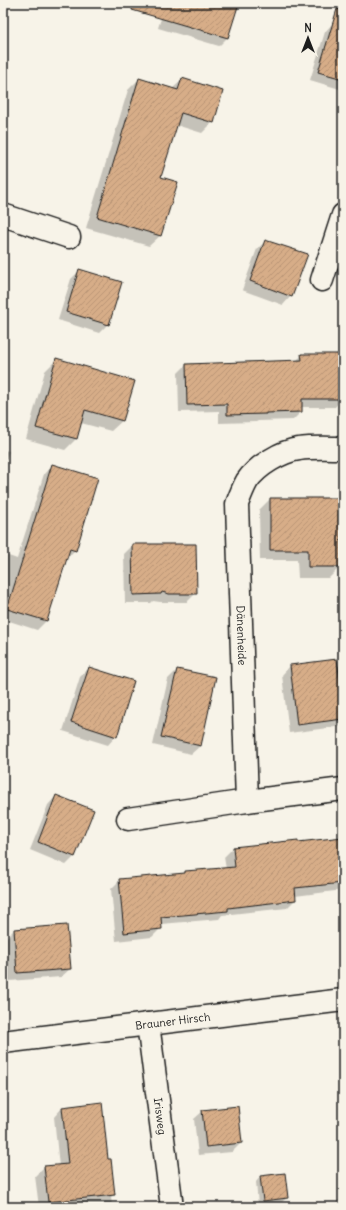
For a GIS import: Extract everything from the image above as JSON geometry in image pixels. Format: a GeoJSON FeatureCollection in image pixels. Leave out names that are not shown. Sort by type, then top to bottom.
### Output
{"type":"FeatureCollection","features":[{"type":"Feature","properties":{"kind":"street"},"geometry":{"type":"LineString","coordinates":[[3,215],[69,237]]}},
{"type":"Feature","properties":{"kind":"street"},"geometry":{"type":"LineString","coordinates":[[322,280],[343,215]]}},
{"type":"Feature","properties":{"kind":"street","name":"Dänenheide"},"geometry":{"type":"LineString","coordinates":[[247,801],[237,504],[248,480],[280,455],[299,449],[343,448]]}},
{"type":"Feature","properties":{"kind":"street"},"geometry":{"type":"LineString","coordinates":[[128,819],[247,801],[343,789]]}},
{"type":"Feature","properties":{"kind":"street","name":"Brauner Hirsch"},"geometry":{"type":"LineString","coordinates":[[3,1042],[343,1000]]}},
{"type":"Feature","properties":{"kind":"street","name":"Irisweg"},"geometry":{"type":"LineString","coordinates":[[148,1024],[172,1207]]}},
{"type":"Feature","properties":{"kind":"building"},"geometry":{"type":"Polygon","coordinates":[[[133,3],[239,3],[228,38],[132,10],[133,3]]]}},
{"type":"Feature","properties":{"kind":"building"},"geometry":{"type":"Polygon","coordinates":[[[337,9],[343,10],[343,79],[318,72],[337,9]]]}},
{"type":"Feature","properties":{"kind":"building"},"geometry":{"type":"Polygon","coordinates":[[[139,78],[178,90],[182,78],[223,91],[214,123],[181,113],[161,177],[178,182],[161,236],[97,217],[139,78]]]}},
{"type":"Feature","properties":{"kind":"building"},"geometry":{"type":"Polygon","coordinates":[[[265,240],[308,254],[292,297],[250,281],[265,240]]]}},
{"type":"Feature","properties":{"kind":"building"},"geometry":{"type":"Polygon","coordinates":[[[79,269],[122,282],[109,325],[66,312],[79,269]]]}},
{"type":"Feature","properties":{"kind":"building"},"geometry":{"type":"Polygon","coordinates":[[[301,354],[343,354],[343,399],[302,399],[302,412],[266,414],[227,415],[227,404],[187,405],[186,364],[302,360],[301,354]]]}},
{"type":"Feature","properties":{"kind":"building"},"geometry":{"type":"Polygon","coordinates":[[[56,358],[135,381],[123,421],[85,410],[77,439],[36,428],[56,358]]]}},
{"type":"Feature","properties":{"kind":"building"},"geometry":{"type":"Polygon","coordinates":[[[52,464],[98,478],[76,551],[70,549],[47,621],[7,609],[52,464]]]}},
{"type":"Feature","properties":{"kind":"building"},"geometry":{"type":"Polygon","coordinates":[[[270,498],[340,498],[341,567],[308,567],[308,550],[270,550],[270,498]]]}},
{"type":"Feature","properties":{"kind":"building"},"geometry":{"type":"Polygon","coordinates":[[[132,544],[196,544],[197,594],[169,594],[162,592],[161,594],[133,595],[132,544]]]}},
{"type":"Feature","properties":{"kind":"building"},"geometry":{"type":"Polygon","coordinates":[[[337,659],[343,706],[343,719],[297,725],[290,665],[337,659]]]}},
{"type":"Feature","properties":{"kind":"building"},"geometry":{"type":"Polygon","coordinates":[[[89,667],[134,681],[117,737],[71,722],[89,667]]]}},
{"type":"Feature","properties":{"kind":"building"},"geometry":{"type":"Polygon","coordinates":[[[177,669],[216,677],[201,746],[161,737],[177,669]]]}},
{"type":"Feature","properties":{"kind":"building"},"geometry":{"type":"Polygon","coordinates":[[[56,795],[94,810],[75,857],[38,842],[56,795]]]}},
{"type":"Feature","properties":{"kind":"building"},"geometry":{"type":"Polygon","coordinates":[[[343,837],[343,883],[295,888],[296,900],[228,908],[228,911],[161,917],[162,929],[124,933],[119,879],[235,867],[233,847],[343,837]]]}},
{"type":"Feature","properties":{"kind":"building"},"geometry":{"type":"Polygon","coordinates":[[[67,925],[71,969],[17,973],[14,929],[67,925]]]}},
{"type":"Feature","properties":{"kind":"building"},"geometry":{"type":"Polygon","coordinates":[[[102,1102],[108,1159],[111,1159],[115,1195],[48,1202],[44,1166],[68,1164],[62,1107],[102,1102]]]}},
{"type":"Feature","properties":{"kind":"building"},"geometry":{"type":"Polygon","coordinates":[[[238,1106],[242,1143],[206,1147],[202,1110],[238,1106]]]}},
{"type":"Feature","properties":{"kind":"building"},"geometry":{"type":"Polygon","coordinates":[[[285,1173],[288,1198],[263,1201],[260,1176],[285,1173]]]}}]}
